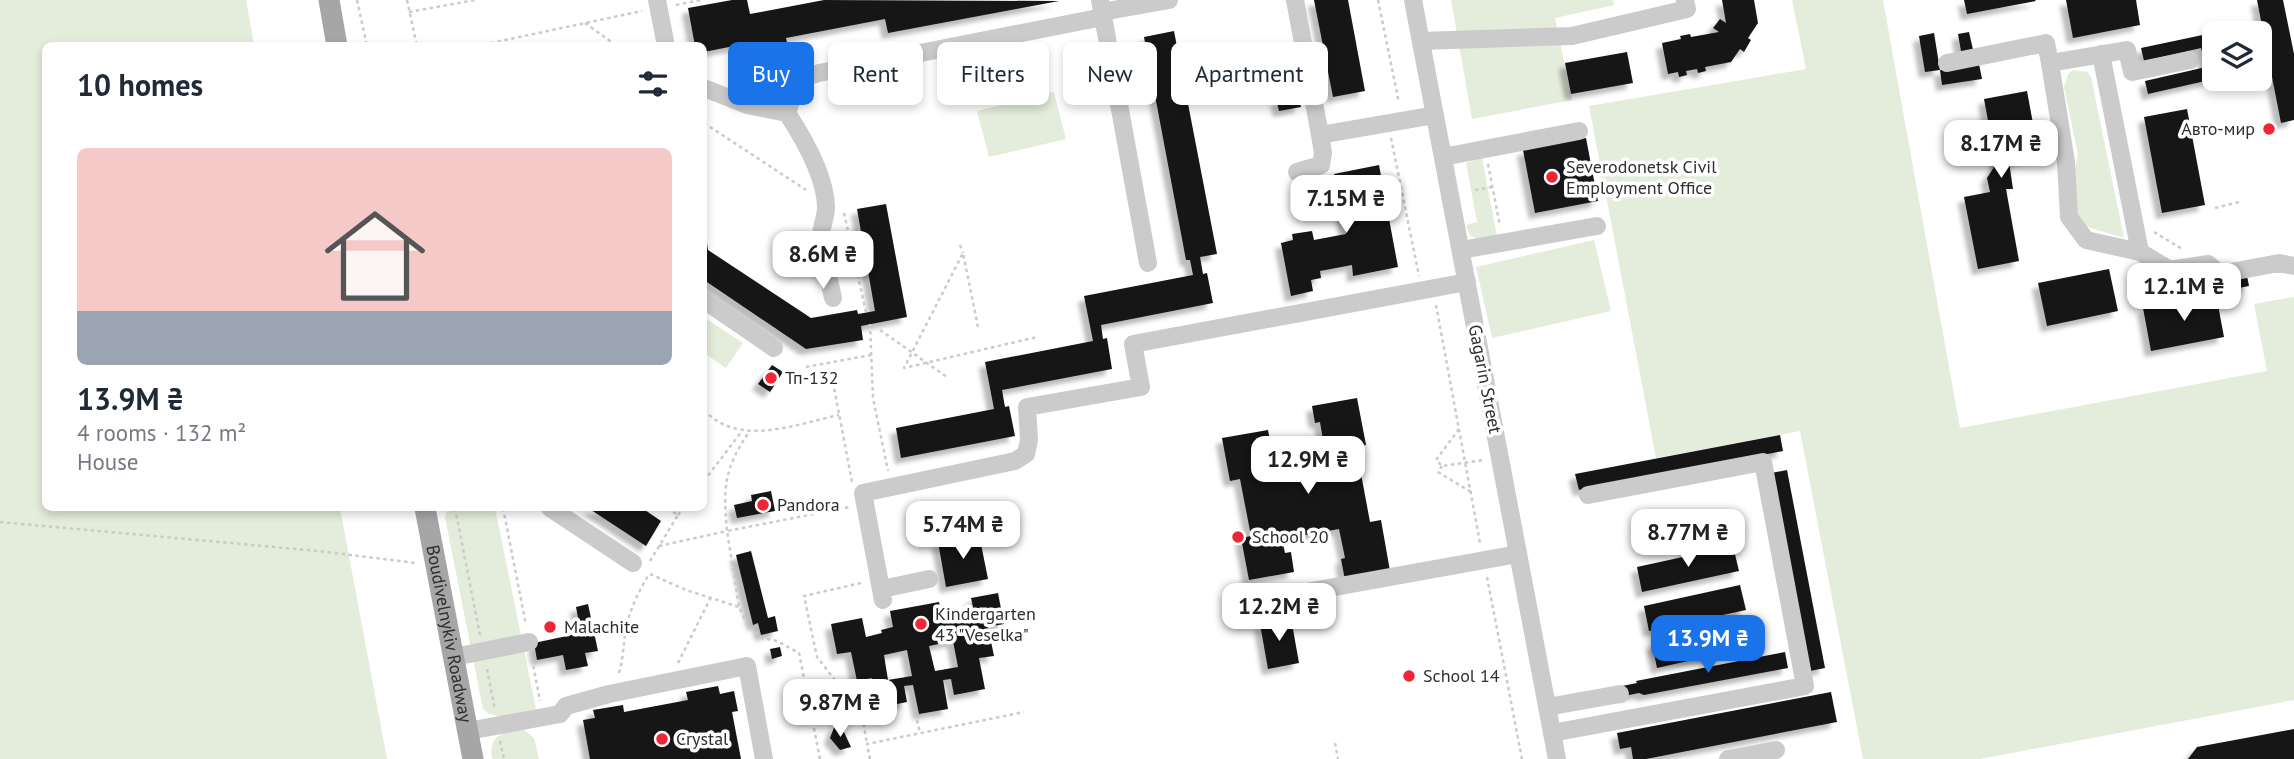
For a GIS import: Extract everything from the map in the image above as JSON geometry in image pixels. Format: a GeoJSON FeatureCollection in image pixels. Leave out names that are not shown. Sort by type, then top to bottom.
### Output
{"type":"FeatureCollection","features":[{"type":"Feature","properties":{"kind":"main road"},"geometry":{"type":"LineString","coordinates":[[329,0],[336,42]]}},
{"type":"Feature","properties":{"kind":"main road","name":"Boudivelnykiv Roadway"},"geometry":{"type":"LineString","coordinates":[[426,511],[473,759]]}},
{"type":"Feature","properties":{"kind":"street"},"geometry":{"type":"LineString","coordinates":[[787,113],[799,79],[819,73],[1102,10],[1169,0]]}},
{"type":"Feature","properties":{"kind":"street"},"geometry":{"type":"LineString","coordinates":[[1295,0],[1323,153],[1321,165],[1297,172]]}},
{"type":"Feature","properties":{"kind":"street","name":"Gagarin Street"},"geometry":{"type":"LineString","coordinates":[[1413,0],[1557,759]]}},
{"type":"Feature","properties":{"kind":"street"},"geometry":{"type":"LineString","coordinates":[[1421,41],[1572,36],[1687,9],[1685,0]]}},
{"type":"Feature","properties":{"kind":"street"},"geometry":{"type":"LineString","coordinates":[[657,4],[665,42]]}},
{"type":"Feature","properties":{"kind":"street"},"geometry":{"type":"LineString","coordinates":[[1102,10],[1148,263]]}},
{"type":"Feature","properties":{"kind":"street"},"geometry":{"type":"LineString","coordinates":[[1947,63],[2046,43],[2066,162],[2069,217],[2086,240],[2140,252],[2170,270],[2208,264],[2220,274],[2279,263],[2294,266]]}},
{"type":"Feature","properties":{"kind":"street"},"geometry":{"type":"LineString","coordinates":[[2050,63],[2127,50],[2132,72],[2190,60]]}},
{"type":"Feature","properties":{"kind":"street"},"geometry":{"type":"LineString","coordinates":[[2101,54],[2140,252]]}},
{"type":"Feature","properties":{"kind":"street"},"geometry":{"type":"LineString","coordinates":[[707,89],[747,105],[787,113],[811,155],[826,204],[821,237],[834,298]]}},
{"type":"Feature","properties":{"kind":"street"},"geometry":{"type":"LineString","coordinates":[[1320,135],[1435,115]]}},
{"type":"Feature","properties":{"kind":"street"},"geometry":{"type":"LineString","coordinates":[[1443,157],[1579,131]]}},
{"type":"Feature","properties":{"kind":"street"},"geometry":{"type":"LineString","coordinates":[[1461,250],[1597,226]]}},
{"type":"Feature","properties":{"kind":"street"},"geometry":{"type":"LineString","coordinates":[[929,579],[882,589],[863,494],[1015,461],[1026,454],[1029,440],[1027,407],[1141,387],[1133,344],[1467,282]]}},
{"type":"Feature","properties":{"kind":"street"},"geometry":{"type":"LineString","coordinates":[[707,302],[774,348]]}},
{"type":"Feature","properties":{"kind":"street"},"geometry":{"type":"LineString","coordinates":[[1552,733],[1805,686],[1763,462],[1588,495]]}},
{"type":"Feature","properties":{"kind":"street"},"geometry":{"type":"LineString","coordinates":[[555,511],[641,563]]}},
{"type":"Feature","properties":{"kind":"street"},"geometry":{"type":"LineString","coordinates":[[1268,599],[1518,554]]}},
{"type":"Feature","properties":{"kind":"street"},"geometry":{"type":"LineString","coordinates":[[454,657],[529,642]]}},
{"type":"Feature","properties":{"kind":"street"},"geometry":{"type":"LineString","coordinates":[[468,731],[551,716],[566,706],[609,694],[747,666],[764,759]]}},
{"type":"Feature","properties":{"kind":"street"},"geometry":{"type":"LineString","coordinates":[[1547,707],[1620,694]]}},
{"type":"Feature","properties":{"kind":"street"},"geometry":{"type":"LineString","coordinates":[[1728,759],[1776,750]]}},
{"type":"Feature","properties":{"kind":"path"},"geometry":{"type":"LineString","coordinates":[[357,0],[366,42]]}},
{"type":"Feature","properties":{"kind":"path"},"geometry":{"type":"LineString","coordinates":[[407,0],[416,42]]}},
{"type":"Feature","properties":{"kind":"path"},"geometry":{"type":"LineString","coordinates":[[409,12],[475,0]]}},
{"type":"Feature","properties":{"kind":"path"},"geometry":{"type":"LineString","coordinates":[[496,42],[657,4],[700,0]]}},
{"type":"Feature","properties":{"kind":"path"},"geometry":{"type":"LineString","coordinates":[[1378,0],[1396,123],[1427,290],[1459,429],[1522,759]]}},
{"type":"Feature","properties":{"kind":"path"},"geometry":{"type":"LineString","coordinates":[[585,23],[611,42]]}},
{"type":"Feature","properties":{"kind":"path"},"geometry":{"type":"LineString","coordinates":[[707,125],[826,204]]}},
{"type":"Feature","properties":{"kind":"path"},"geometry":{"type":"LineString","coordinates":[[1485,149],[1504,243]]}},
{"type":"Feature","properties":{"kind":"path"},"geometry":{"type":"LineString","coordinates":[[1475,190],[1493,187]]}},
{"type":"Feature","properties":{"kind":"path"},"geometry":{"type":"LineString","coordinates":[[2215,208],[2239,202]]}},
{"type":"Feature","properties":{"kind":"path"},"geometry":{"type":"LineString","coordinates":[[2134,220],[2208,264]]}},
{"type":"Feature","properties":{"kind":"path"},"geometry":{"type":"LineString","coordinates":[[960,245],[978,327]]}},
{"type":"Feature","properties":{"kind":"path"},"geometry":{"type":"LineString","coordinates":[[963,253],[904,368],[1037,337]]}},
{"type":"Feature","properties":{"kind":"path"},"geometry":{"type":"LineString","coordinates":[[870,324],[873,398],[891,488]]}},
{"type":"Feature","properties":{"kind":"path"},"geometry":{"type":"LineString","coordinates":[[880,330],[947,377]]}},
{"type":"Feature","properties":{"kind":"path"},"geometry":{"type":"LineString","coordinates":[[806,367],[871,355]]}},
{"type":"Feature","properties":{"kind":"path"},"geometry":{"type":"LineString","coordinates":[[833,382],[854,493]]}},
{"type":"Feature","properties":{"kind":"path"},"geometry":{"type":"LineString","coordinates":[[707,412],[720,423],[749,432],[839,415]]}},
{"type":"Feature","properties":{"kind":"path"},"geometry":{"type":"LineString","coordinates":[[1442,466],[1436,460],[1459,429]]}},
{"type":"Feature","properties":{"kind":"path"},"geometry":{"type":"LineString","coordinates":[[707,477],[742,431]]}},
{"type":"Feature","properties":{"kind":"path"},"geometry":{"type":"LineString","coordinates":[[749,432],[730,467],[725,486],[727,531],[739,607],[748,626],[762,638],[778,641],[799,653],[820,759]]}},
{"type":"Feature","properties":{"kind":"path"},"geometry":{"type":"LineString","coordinates":[[1471,492],[1438,472],[1442,466],[1484,460]]}},
{"type":"Feature","properties":{"kind":"path"},"geometry":{"type":"LineString","coordinates":[[659,546],[857,506]]}},
{"type":"Feature","properties":{"kind":"path"},"geometry":{"type":"LineString","coordinates":[[504,511],[529,642],[551,716]]}},
{"type":"Feature","properties":{"kind":"path"},"geometry":{"type":"LineString","coordinates":[[673,511],[678,515]]}},
{"type":"Feature","properties":{"kind":"path"},"geometry":{"type":"LineString","coordinates":[[681,511],[659,546],[641,563],[649,574],[739,607]]}},
{"type":"Feature","properties":{"kind":"path"},"geometry":{"type":"LineString","coordinates":[[0,522],[318,551],[436,566]]}},
{"type":"Feature","properties":{"kind":"path"},"geometry":{"type":"LineString","coordinates":[[609,694],[619,676],[624,658],[625,635],[636,595],[649,574]]}},
{"type":"Feature","properties":{"kind":"path"},"geometry":{"type":"LineString","coordinates":[[870,759],[862,715],[817,657],[804,596],[882,589]]}},
{"type":"Feature","properties":{"kind":"path"},"geometry":{"type":"LineString","coordinates":[[668,682],[711,597]]}},
{"type":"Feature","properties":{"kind":"path"},"geometry":{"type":"LineString","coordinates":[[808,700],[844,692]]}},
{"type":"Feature","properties":{"kind":"path"},"geometry":{"type":"LineString","coordinates":[[867,744],[1024,712]]}},
{"type":"Feature","properties":{"kind":"path"},"geometry":{"type":"LineString","coordinates":[[917,720],[920,733]]}},
{"type":"Feature","properties":{"kind":"path"},"geometry":{"type":"LineString","coordinates":[[1335,743],[1338,759]]}},
{"type":"Feature","properties":{"kind":"green space"},"geometry":{"type":"Polygon","coordinates":[[[0,0],[246,0],[253,42],[42,42],[42,511],[341,511],[387,759],[0,759],[0,0]]]}},
{"type":"Feature","properties":{"kind":"green space"},"geometry":{"type":"Polygon","coordinates":[[[1451,0],[1613,0],[1614,5],[1555,18],[1572,100],[1472,119],[1451,0]]]}},
{"type":"Feature","properties":{"kind":"green space"},"geometry":{"type":"Polygon","coordinates":[[[1792,0],[1883,0],[1960,428],[2267,371],[2254,304],[2294,297],[2294,700],[1980,759],[1863,759],[1800,431],[1656,458],[1589,106],[1806,69],[1792,0]]]}},
{"type":"Feature","properties":{"kind":"green space"},"geometry":{"type":"Polygon","coordinates":[[[2073,70],[2087,72],[2091,77],[2124,238],[2081,225],[2074,209],[2073,179],[2078,155],[2064,87],[2068,74],[2073,70]]]}},
{"type":"Feature","properties":{"kind":"green space"},"geometry":{"type":"Polygon","coordinates":[[[1054,92],[1066,139],[989,157],[977,111],[1001,105],[1049,105],[1049,93],[1054,92]]]}},
{"type":"Feature","properties":{"kind":"green space"},"geometry":{"type":"Polygon","coordinates":[[[1482,158],[1497,236],[1479,240],[1470,235],[1466,225],[1477,222],[1466,163],[1482,158]]]}},
{"type":"Feature","properties":{"kind":"green space"},"geometry":{"type":"Polygon","coordinates":[[[1594,240],[1611,311],[1492,338],[1476,267],[1594,240]]]}},
{"type":"Feature","properties":{"kind":"green space"},"geometry":{"type":"Polygon","coordinates":[[[707,322],[743,343],[726,368],[707,355],[707,322]]]}},
{"type":"Feature","properties":{"kind":"green space"},"geometry":{"type":"Polygon","coordinates":[[[447,511],[496,511],[536,709],[501,716],[483,709],[445,517],[447,511]]]}},
{"type":"Feature","properties":{"kind":"green space"},"geometry":{"type":"Polygon","coordinates":[[[523,729],[534,738],[539,759],[492,759],[492,744],[498,736],[523,729]]]}},
{"type":"Feature","properties":{"kind":"building"},"geometry":{"type":"Polygon","coordinates":[[[732,0],[747,0],[750,14],[824,0],[1059,1],[888,33],[885,19],[786,38],[787,42],[728,42],[728,47],[707,51],[707,42],[694,42],[688,8],[732,0]]]}},
{"type":"Feature","properties":{"kind":"building"},"geometry":{"type":"Polygon","coordinates":[[[1314,0],[1348,0],[1365,91],[1333,97],[1328,71],[1328,42],[1322,42],[1314,0]]]}},
{"type":"Feature","properties":{"kind":"building"},"geometry":{"type":"Polygon","coordinates":[[[1722,0],[1754,0],[1758,23],[1748,38],[1751,40],[1744,52],[1740,49],[1731,62],[1705,67],[1706,71],[1686,71],[1687,75],[1679,77],[1678,72],[1668,74],[1662,43],[1690,34],[1691,37],[1719,32],[1713,28],[1720,19],[1726,23],[1722,0]]]}},
{"type":"Feature","properties":{"kind":"building"},"geometry":{"type":"Polygon","coordinates":[[[1964,0],[2035,0],[2036,1],[1967,14],[1964,0]]]}},
{"type":"Feature","properties":{"kind":"building"},"geometry":{"type":"Polygon","coordinates":[[[2066,0],[2136,0],[2140,25],[2073,38],[2066,0]]]}},
{"type":"Feature","properties":{"kind":"building"},"geometry":{"type":"Polygon","coordinates":[[[2257,0],[2283,0],[2294,54],[2294,120],[2281,123],[2272,77],[2272,21],[2261,21],[2257,0]]]}},
{"type":"Feature","properties":{"kind":"building"},"geometry":{"type":"Polygon","coordinates":[[[1174,31],[1176,42],[1171,42],[1171,105],[1188,105],[1217,254],[1200,257],[1203,274],[1207,273],[1213,303],[1101,325],[1103,339],[1107,338],[1112,369],[1002,390],[1005,407],[1009,406],[1015,436],[901,458],[896,428],[994,409],[985,362],[1093,341],[1084,296],[1193,275],[1190,260],[1186,260],[1157,105],[1157,42],[1145,42],[1144,37],[1174,31]]]}},
{"type":"Feature","properties":{"kind":"building"},"geometry":{"type":"Polygon","coordinates":[[[1969,32],[1974,54],[1962,57],[1958,34],[1969,32]]]}},
{"type":"Feature","properties":{"kind":"building"},"geometry":{"type":"Polygon","coordinates":[[[1934,33],[1940,70],[1925,72],[1919,36],[1934,33]]]}},
{"type":"Feature","properties":{"kind":"building"},"geometry":{"type":"Polygon","coordinates":[[[2202,35],[2202,52],[2201,48],[2144,61],[2141,48],[2202,35]]]}},
{"type":"Feature","properties":{"kind":"building"},"geometry":{"type":"Polygon","coordinates":[[[1627,52],[1633,83],[1571,94],[1565,63],[1627,52]]]}},
{"type":"Feature","properties":{"kind":"building"},"geometry":{"type":"Polygon","coordinates":[[[1979,64],[1982,79],[1942,85],[1940,70],[1979,64]]]}},
{"type":"Feature","properties":{"kind":"building"},"geometry":{"type":"Polygon","coordinates":[[[2202,68],[2202,82],[2148,94],[2145,81],[2202,68]]]}},
{"type":"Feature","properties":{"kind":"building"},"geometry":{"type":"Polygon","coordinates":[[[2027,91],[2039,156],[2009,162],[2013,189],[2006,189],[2019,261],[1978,269],[1964,197],[1990,192],[1987,178],[1996,164],[1984,99],[2027,91]]]}},
{"type":"Feature","properties":{"kind":"building"},"geometry":{"type":"Polygon","coordinates":[[[1278,105],[1301,107],[1279,111],[1278,105]]]}},
{"type":"Feature","properties":{"kind":"building"},"geometry":{"type":"Polygon","coordinates":[[[2187,109],[2205,205],[2162,213],[2144,117],[2187,109]]]}},
{"type":"Feature","properties":{"kind":"building","name":"Severodonetsk Civil Employment Office"},"geometry":{"type":"Polygon","coordinates":[[[1586,138],[1598,201],[1535,213],[1523,150],[1586,138]]]}},
{"type":"Feature","properties":{"kind":"building"},"geometry":{"type":"Polygon","coordinates":[[[1379,165],[1398,267],[1353,276],[1352,265],[1320,271],[1321,278],[1311,280],[1313,291],[1291,296],[1281,243],[1293,240],[1292,234],[1312,231],[1314,240],[1346,234],[1334,174],[1379,165]]]}},
{"type":"Feature","properties":{"kind":"building"},"geometry":{"type":"Polygon","coordinates":[[[886,204],[907,317],[861,326],[863,340],[806,349],[707,282],[707,243],[708,250],[811,318],[857,310],[858,314],[875,311],[857,209],[886,204]]]}},
{"type":"Feature","properties":{"kind":"building"},"geometry":{"type":"Polygon","coordinates":[[[2109,269],[2118,311],[2047,326],[2038,283],[2109,269]]]}},
{"type":"Feature","properties":{"kind":"building"},"geometry":{"type":"Polygon","coordinates":[[[2247,276],[2249,286],[2234,289],[2232,278],[2247,276]]]}},
{"type":"Feature","properties":{"kind":"building"},"geometry":{"type":"Polygon","coordinates":[[[2216,294],[2224,337],[2151,351],[2143,308],[2216,294]]]}},
{"type":"Feature","properties":{"kind":"building","name":"Тп-132"},"geometry":{"type":"Polygon","coordinates":[[[772,365],[783,372],[770,392],[758,384],[772,365]]]}},
{"type":"Feature","properties":{"kind":"building"},"geometry":{"type":"Polygon","coordinates":[[[1357,398],[1366,445],[1356,447],[1370,522],[1381,520],[1390,571],[1345,580],[1341,559],[1345,558],[1339,529],[1282,539],[1285,553],[1291,552],[1294,572],[1249,580],[1241,538],[1251,536],[1240,479],[1230,481],[1222,438],[1268,430],[1271,447],[1266,448],[1269,463],[1325,452],[1320,422],[1315,423],[1312,406],[1357,398]]]}},
{"type":"Feature","properties":{"kind":"building"},"geometry":{"type":"Polygon","coordinates":[[[1780,435],[1783,451],[1579,490],[1575,474],[1780,435]]]}},
{"type":"Feature","properties":{"kind":"building"},"geometry":{"type":"Polygon","coordinates":[[[1787,470],[1825,668],[1810,671],[1771,473],[1787,470]]]}},
{"type":"Feature","properties":{"kind":"building"},"geometry":{"type":"Polygon","coordinates":[[[771,491],[775,511],[737,518],[734,505],[752,501],[751,495],[771,491]]]}},
{"type":"Feature","properties":{"kind":"building"},"geometry":{"type":"Polygon","coordinates":[[[593,511],[646,511],[661,521],[646,546],[593,511]]]}},
{"type":"Feature","properties":{"kind":"building"},"geometry":{"type":"Polygon","coordinates":[[[979,534],[988,579],[946,587],[938,542],[979,534]]]}},
{"type":"Feature","properties":{"kind":"building"},"geometry":{"type":"Polygon","coordinates":[[[1733,546],[1739,571],[1642,592],[1637,567],[1733,546]]]}},
{"type":"Feature","properties":{"kind":"building"},"geometry":{"type":"Polygon","coordinates":[[[751,551],[768,618],[775,616],[778,631],[761,635],[758,623],[753,625],[736,555],[751,551]]]}},
{"type":"Feature","properties":{"kind":"building"},"geometry":{"type":"Polygon","coordinates":[[[1740,585],[1746,610],[1649,631],[1644,606],[1740,585]]]}},
{"type":"Feature","properties":{"kind":"building"},"geometry":{"type":"Polygon","coordinates":[[[998,593],[1004,624],[988,627],[994,656],[979,658],[985,689],[954,695],[951,679],[943,680],[948,709],[919,714],[913,685],[904,686],[907,702],[877,708],[872,678],[857,681],[851,652],[837,654],[831,624],[862,618],[866,637],[893,627],[890,611],[939,602],[942,618],[954,615],[955,620],[975,616],[971,598],[998,593]],[[953,641],[929,646],[935,671],[958,667],[953,641]],[[907,650],[884,655],[888,680],[912,676],[907,650]]]}},
{"type":"Feature","properties":{"kind":"building"},"geometry":{"type":"Polygon","coordinates":[[[588,604],[598,651],[585,653],[588,666],[566,670],[563,655],[537,660],[534,643],[581,633],[576,607],[588,604]]]}},
{"type":"Feature","properties":{"kind":"building"},"geometry":{"type":"Polygon","coordinates":[[[1291,618],[1299,663],[1268,669],[1260,624],[1291,618]]]}},
{"type":"Feature","properties":{"kind":"building"},"geometry":{"type":"Polygon","coordinates":[[[1748,622],[1754,646],[1657,668],[1652,643],[1748,622]]]}},
{"type":"Feature","properties":{"kind":"building"},"geometry":{"type":"Polygon","coordinates":[[[780,647],[782,656],[772,659],[770,649],[780,647]]]}},
{"type":"Feature","properties":{"kind":"building"},"geometry":{"type":"Polygon","coordinates":[[[1785,652],[1788,668],[1644,695],[1639,693],[1624,696],[1622,686],[1637,683],[1636,681],[1785,652]]]}},
{"type":"Feature","properties":{"kind":"building","name":"Crystal"},"geometry":{"type":"Polygon","coordinates":[[[718,686],[720,694],[734,691],[738,711],[732,712],[741,759],[590,759],[583,720],[595,718],[593,710],[623,705],[624,712],[688,700],[686,692],[718,686]]]}},
{"type":"Feature","properties":{"kind":"building"},"geometry":{"type":"Polygon","coordinates":[[[1831,692],[1837,722],[1646,759],[1633,759],[1631,747],[1620,749],[1617,733],[1831,692]]]}},
{"type":"Feature","properties":{"kind":"building"},"geometry":{"type":"Polygon","coordinates":[[[835,725],[843,730],[851,747],[840,750],[830,738],[835,725]]]}},
{"type":"Feature","properties":{"kind":"building"},"geometry":{"type":"Polygon","coordinates":[[[2294,729],[2294,759],[2188,759],[2197,747],[2294,729]]]}},
{"type":"Feature","properties":{"kind":"place","name":"Авто-мир"},"geometry":{"type":"Point","coordinates":[2269,129]}},
{"type":"Feature","properties":{"kind":"place","name":"Severodonetsk Civil Employment Office"},"geometry":{"type":"Point","coordinates":[1552,177]}},
{"type":"Feature","properties":{"kind":"place","name":"Тп-132"},"geometry":{"type":"Point","coordinates":[771,378]}},
{"type":"Feature","properties":{"kind":"place","name":"Pandora"},"geometry":{"type":"Point","coordinates":[763,505]}},
{"type":"Feature","properties":{"kind":"place","name":"School 20"},"geometry":{"type":"Point","coordinates":[1238,537]}},
{"type":"Feature","properties":{"kind":"place","name":"Kindergarten 43 \"Veselka\""},"geometry":{"type":"Point","coordinates":[921,624]}},
{"type":"Feature","properties":{"kind":"place","name":"Malachite"},"geometry":{"type":"Point","coordinates":[550,627]}},
{"type":"Feature","properties":{"kind":"place","name":"School 14"},"geometry":{"type":"Point","coordinates":[1409,676]}},
{"type":"Feature","properties":{"kind":"place","name":"Crystal"},"geometry":{"type":"Point","coordinates":[662,739]}}]}
